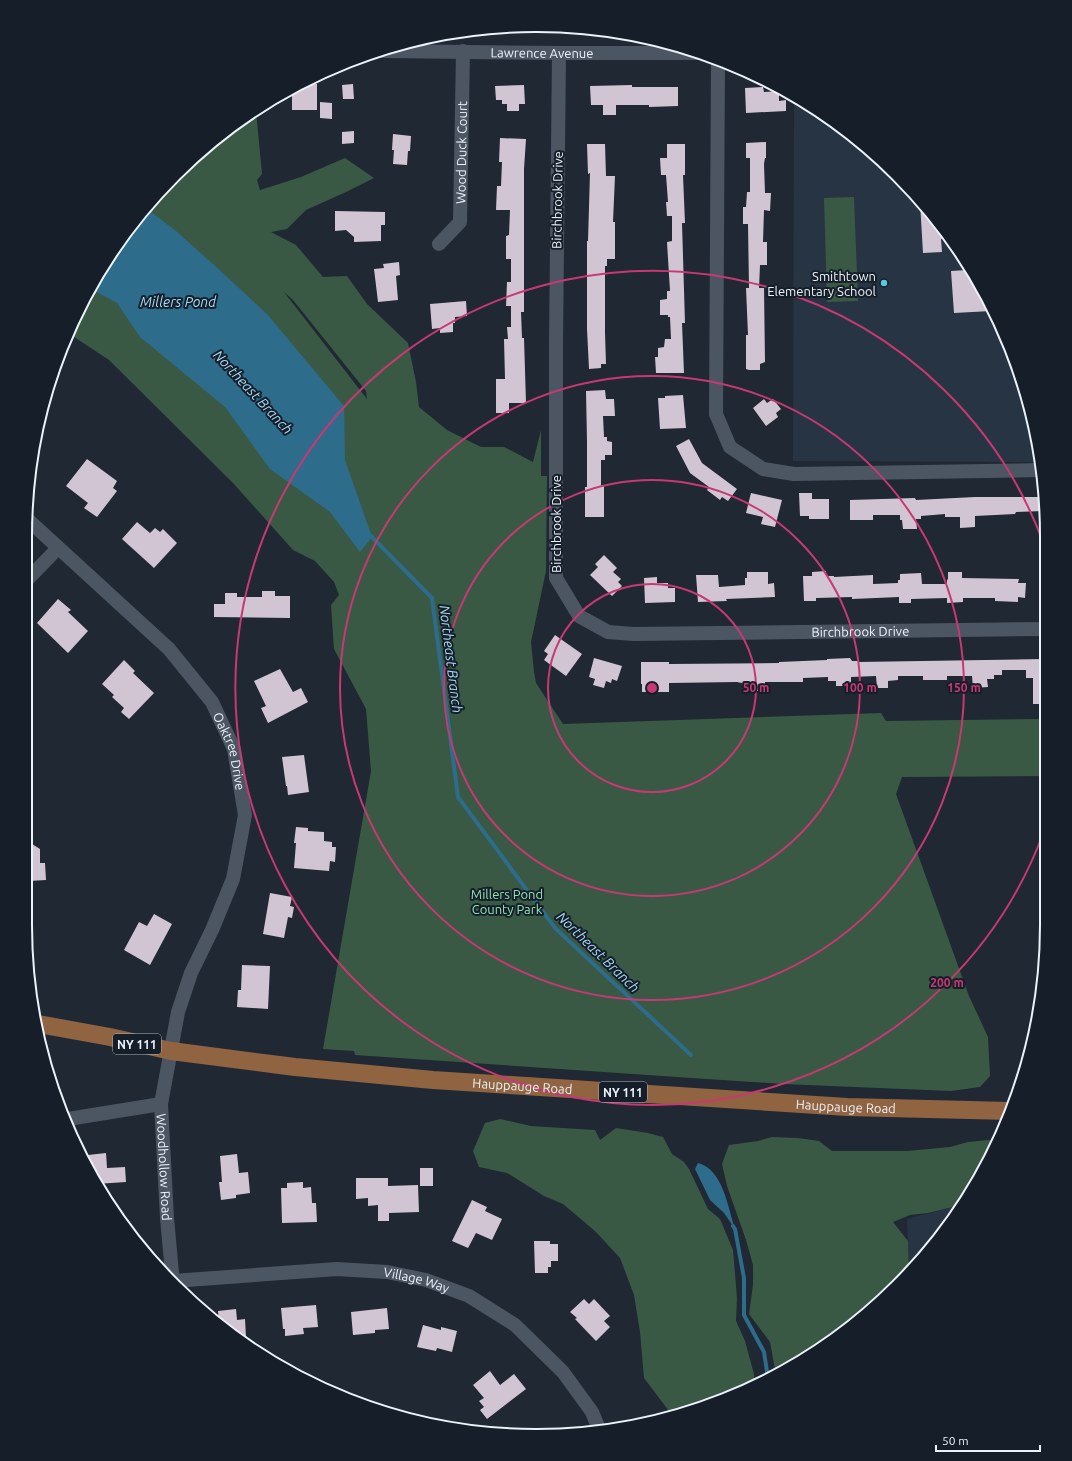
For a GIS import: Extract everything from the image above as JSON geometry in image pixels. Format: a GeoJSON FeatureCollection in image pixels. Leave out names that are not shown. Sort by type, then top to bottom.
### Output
{"type":"FeatureCollection","features":[{"type":"Feature","properties":{"kind":"main road","name":"Hauppauge Road"},"geometry":{"type":"LineString","coordinates":[[42,1025],[110,1037],[171,1051],[295,1067],[433,1080],[847,1107],[1005,1111]]}},
{"type":"Feature","properties":{"kind":"street","name":"Lawrence Avenue"},"geometry":{"type":"LineString","coordinates":[[402,50],[679,53]]}},
{"type":"Feature","properties":{"kind":"street","name":"Wood Duck Court"},"geometry":{"type":"LineString","coordinates":[[439,244],[460,222],[463,51]]}},
{"type":"Feature","properties":{"kind":"street","name":"Birchbrook Drive"},"geometry":{"type":"LineString","coordinates":[[559,53],[556,344],[556,578],[579,616],[608,632],[633,634],[1040,629]]}},
{"type":"Feature","properties":{"kind":"street"},"geometry":{"type":"LineString","coordinates":[[718,66],[716,414],[730,447],[763,469],[794,474],[1036,470]]}},
{"type":"Feature","properties":{"kind":"street","name":"Oaktree Drive"},"geometry":{"type":"LineString","coordinates":[[32,524],[169,649],[212,702],[234,749],[245,815],[233,879],[212,930],[191,973],[178,1012],[171,1051]]}},
{"type":"Feature","properties":{"kind":"street"},"geometry":{"type":"LineString","coordinates":[[32,575],[58,548]]}},
{"type":"Feature","properties":{"kind":"street","name":"Woodhollow Road"},"geometry":{"type":"LineString","coordinates":[[171,1051],[161,1104],[167,1218],[172,1273]]}},
{"type":"Feature","properties":{"kind":"street"},"geometry":{"type":"LineString","coordinates":[[70,1119],[161,1104]]}},
{"type":"Feature","properties":{"kind":"street","name":"Village Way"},"geometry":{"type":"LineString","coordinates":[[180,1281],[337,1269],[387,1272],[433,1283],[469,1296],[514,1325],[563,1372],[592,1412],[598,1425]]}},
{"type":"Feature","properties":{"kind":"shaded area","name":"Smithtown Elementary School"},"geometry":{"type":"Polygon","coordinates":[[[794,104],[843,136],[868,157],[915,204],[936,229],[955,256],[988,313],[1002,343],[1023,406],[1034,462],[793,461],[794,104]]]}},
{"type":"Feature","properties":{"kind":"shaded area"},"geometry":{"type":"Polygon","coordinates":[[[954,1207],[936,1232],[909,1264],[907,1219],[954,1207]]]}},
{"type":"Feature","properties":{"kind":"green space","name":"Millers Pond County Park"},"geometry":{"type":"Polygon","coordinates":[[[257,117],[262,174],[257,180],[260,190],[301,177],[345,158],[374,178],[306,210],[287,229],[271,232],[296,245],[323,277],[347,276],[367,304],[408,343],[416,382],[419,407],[447,430],[481,447],[504,447],[533,462],[541,430],[541,476],[547,476],[546,571],[531,642],[536,683],[563,724],[881,713],[886,721],[1040,719],[1040,776],[902,777],[896,794],[969,996],[988,1037],[990,1076],[980,1087],[951,1091],[783,1084],[355,1055],[354,1051],[323,1049],[371,771],[366,709],[334,649],[331,605],[339,595],[334,582],[315,561],[293,550],[233,483],[109,360],[73,336],[100,284],[136,229],[157,204],[204,157],[229,136],[257,117]],[[284,292],[367,399],[366,391],[293,300],[284,292]]]}},
{"type":"Feature","properties":{"kind":"green space"},"geometry":{"type":"Polygon","coordinates":[[[854,197],[858,301],[827,302],[824,198],[854,197]]]}},
{"type":"Feature","properties":{"kind":"green space"},"geometry":{"type":"Polygon","coordinates":[[[500,1119],[531,1126],[595,1130],[600,1140],[616,1128],[663,1137],[672,1154],[684,1162],[689,1169],[708,1209],[720,1219],[733,1250],[737,1298],[736,1321],[745,1341],[754,1374],[754,1379],[729,1391],[669,1411],[644,1378],[640,1332],[634,1295],[620,1258],[596,1232],[563,1204],[544,1196],[507,1173],[479,1167],[473,1151],[485,1123],[500,1119]]]}},
{"type":"Feature","properties":{"kind":"green space"},"geometry":{"type":"Polygon","coordinates":[[[772,1137],[798,1138],[819,1141],[832,1151],[907,1151],[950,1147],[968,1142],[992,1140],[954,1207],[928,1213],[910,1215],[893,1222],[908,1241],[909,1264],[868,1304],[843,1325],[816,1344],[775,1368],[770,1342],[749,1314],[753,1285],[753,1265],[727,1186],[722,1164],[729,1145],[758,1141],[772,1137]]]}},
{"type":"Feature","properties":{"kind":"water","name":"Millers Pond"},"geometry":{"type":"Polygon","coordinates":[[[151,212],[176,231],[267,314],[344,406],[345,460],[372,537],[360,552],[330,512],[270,469],[225,407],[140,337],[117,303],[96,292],[117,256],[151,212]]]}},
{"type":"Feature","properties":{"kind":"water"},"geometry":{"type":"Polygon","coordinates":[[[698,1163],[713,1173],[719,1181],[727,1200],[735,1229],[724,1213],[710,1200],[695,1169],[698,1163]]]}},
{"type":"Feature","properties":{"kind":"building"},"geometry":{"type":"Polygon","coordinates":[[[313,84],[317,84],[317,110],[292,110],[292,96],[313,84]]]}},
{"type":"Feature","properties":{"kind":"building"},"geometry":{"type":"Polygon","coordinates":[[[353,84],[354,99],[343,99],[342,85],[353,84]]]}},
{"type":"Feature","properties":{"kind":"building"},"geometry":{"type":"Polygon","coordinates":[[[524,85],[525,104],[519,104],[519,111],[507,111],[507,104],[502,104],[502,100],[496,100],[495,86],[524,85]]]}},
{"type":"Feature","properties":{"kind":"building"},"geometry":{"type":"Polygon","coordinates":[[[632,85],[632,87],[678,87],[678,106],[649,107],[649,105],[616,105],[616,115],[603,115],[603,105],[591,105],[590,86],[632,85]]]}},
{"type":"Feature","properties":{"kind":"building"},"geometry":{"type":"Polygon","coordinates":[[[763,87],[764,92],[772,91],[779,95],[779,101],[786,100],[786,111],[746,113],[745,88],[763,87]]]}},
{"type":"Feature","properties":{"kind":"building"},"geometry":{"type":"Polygon","coordinates":[[[320,102],[332,103],[332,119],[320,118],[320,102]]]}},
{"type":"Feature","properties":{"kind":"building"},"geometry":{"type":"Polygon","coordinates":[[[354,131],[354,143],[342,144],[342,132],[354,131]]]}},
{"type":"Feature","properties":{"kind":"building"},"geometry":{"type":"Polygon","coordinates":[[[393,134],[411,136],[407,165],[393,164],[393,134]]]}},
{"type":"Feature","properties":{"kind":"building"},"geometry":{"type":"Polygon","coordinates":[[[500,138],[526,139],[524,169],[524,312],[521,312],[522,338],[524,338],[526,403],[509,403],[509,413],[496,413],[496,379],[505,379],[504,339],[508,339],[507,327],[511,327],[511,306],[506,306],[507,282],[511,282],[511,259],[506,259],[506,236],[509,235],[510,210],[496,210],[497,186],[501,186],[502,162],[499,162],[500,138]]]}},
{"type":"Feature","properties":{"kind":"building"},"geometry":{"type":"Polygon","coordinates":[[[766,142],[766,158],[764,164],[765,193],[771,193],[770,211],[764,210],[763,242],[767,242],[767,265],[760,265],[759,288],[764,288],[765,362],[760,364],[760,370],[749,370],[746,369],[746,335],[748,335],[746,288],[749,288],[748,224],[743,224],[743,207],[746,207],[747,192],[750,192],[750,158],[746,158],[746,143],[766,142]]]}},
{"type":"Feature","properties":{"kind":"building"},"geometry":{"type":"Polygon","coordinates":[[[587,144],[605,144],[606,176],[615,176],[613,222],[615,222],[615,259],[607,259],[607,266],[605,266],[606,364],[601,364],[601,368],[589,369],[587,329],[587,241],[590,173],[588,174],[587,144]]]}},
{"type":"Feature","properties":{"kind":"building"},"geometry":{"type":"Polygon","coordinates":[[[667,144],[685,144],[685,175],[683,175],[685,223],[682,223],[685,323],[682,323],[684,373],[656,373],[655,357],[658,357],[658,348],[664,347],[665,339],[671,339],[670,317],[668,317],[668,315],[660,315],[660,300],[667,299],[667,291],[670,291],[667,242],[672,241],[672,216],[667,216],[666,202],[668,202],[666,175],[661,175],[660,158],[667,158],[667,144]]]}},
{"type":"Feature","properties":{"kind":"building"},"geometry":{"type":"Polygon","coordinates":[[[335,211],[385,212],[385,225],[381,225],[381,241],[354,242],[354,237],[346,230],[335,231],[335,211]]]}},
{"type":"Feature","properties":{"kind":"building"},"geometry":{"type":"Polygon","coordinates":[[[921,211],[943,239],[941,239],[942,252],[923,253],[921,211]]]}},
{"type":"Feature","properties":{"kind":"building"},"geometry":{"type":"Polygon","coordinates":[[[399,262],[400,275],[396,276],[398,300],[378,302],[374,269],[384,268],[383,264],[399,262]]]}},
{"type":"Feature","properties":{"kind":"building"},"geometry":{"type":"Polygon","coordinates":[[[964,270],[987,311],[954,313],[951,271],[964,270]]]}},
{"type":"Feature","properties":{"kind":"building"},"geometry":{"type":"Polygon","coordinates":[[[466,301],[467,316],[455,317],[453,332],[440,333],[440,328],[432,329],[430,304],[466,301]]]}},
{"type":"Feature","properties":{"kind":"building"},"geometry":{"type":"Polygon","coordinates":[[[605,390],[606,399],[614,399],[615,416],[603,416],[604,437],[607,437],[607,441],[612,442],[612,455],[605,455],[605,460],[601,460],[601,485],[604,485],[604,517],[585,517],[585,487],[587,487],[586,391],[605,390]]]}},
{"type":"Feature","properties":{"kind":"building"},"geometry":{"type":"Polygon","coordinates":[[[683,395],[686,428],[660,429],[658,398],[683,395]]]}},
{"type":"Feature","properties":{"kind":"building"},"geometry":{"type":"Polygon","coordinates":[[[764,399],[767,403],[773,399],[781,409],[776,413],[778,417],[766,426],[753,408],[764,399]]]}},
{"type":"Feature","properties":{"kind":"building"},"geometry":{"type":"Polygon","coordinates":[[[689,439],[702,463],[737,489],[728,501],[722,497],[720,500],[707,490],[709,487],[690,473],[676,446],[689,439]]]}},
{"type":"Feature","properties":{"kind":"building"},"geometry":{"type":"Polygon","coordinates":[[[87,459],[117,481],[113,488],[117,491],[97,517],[84,508],[88,503],[66,486],[87,459]]]}},
{"type":"Feature","properties":{"kind":"building"},"geometry":{"type":"Polygon","coordinates":[[[751,493],[782,500],[775,527],[761,524],[763,517],[746,513],[751,493]]]}},
{"type":"Feature","properties":{"kind":"building"},"geometry":{"type":"Polygon","coordinates":[[[799,493],[812,493],[812,499],[829,499],[829,519],[809,519],[809,516],[800,516],[799,493]]]}},
{"type":"Feature","properties":{"kind":"building"},"geometry":{"type":"Polygon","coordinates":[[[975,497],[1038,497],[1039,511],[975,516],[975,527],[960,528],[960,517],[945,517],[945,514],[921,516],[921,519],[916,519],[917,529],[903,529],[900,515],[873,515],[873,520],[850,520],[850,500],[915,498],[916,500],[975,497]]]}},
{"type":"Feature","properties":{"kind":"building"},"geometry":{"type":"Polygon","coordinates":[[[137,522],[150,533],[155,528],[160,532],[163,529],[177,543],[154,568],[122,539],[137,522]]]}},
{"type":"Feature","properties":{"kind":"building"},"geometry":{"type":"Polygon","coordinates":[[[604,555],[617,568],[613,572],[621,579],[618,582],[622,586],[612,596],[590,575],[598,567],[595,564],[604,555]]]}},
{"type":"Feature","properties":{"kind":"building"},"geometry":{"type":"Polygon","coordinates":[[[826,571],[826,576],[834,577],[873,575],[873,584],[898,583],[898,580],[900,580],[900,574],[921,573],[922,584],[947,584],[948,572],[962,572],[962,578],[1019,579],[1018,583],[1026,583],[1025,598],[1018,597],[1018,602],[995,601],[995,598],[963,598],[963,602],[947,603],[947,598],[911,599],[911,603],[899,603],[899,597],[852,599],[852,597],[816,598],[816,601],[804,601],[803,576],[812,576],[812,572],[826,571]]]}},
{"type":"Feature","properties":{"kind":"building"},"geometry":{"type":"Polygon","coordinates":[[[747,572],[768,572],[768,584],[774,583],[775,597],[698,602],[696,575],[718,575],[719,587],[745,585],[747,572]]]}},
{"type":"Feature","properties":{"kind":"building"},"geometry":{"type":"Polygon","coordinates":[[[657,577],[657,583],[668,583],[668,588],[675,588],[675,602],[645,603],[644,578],[657,577]]]}},
{"type":"Feature","properties":{"kind":"building"},"geometry":{"type":"Polygon","coordinates":[[[262,591],[275,591],[275,596],[290,596],[290,618],[214,617],[214,604],[225,604],[225,593],[237,593],[237,597],[262,597],[262,591]]]}},
{"type":"Feature","properties":{"kind":"building"},"geometry":{"type":"Polygon","coordinates":[[[58,599],[71,610],[68,612],[88,631],[68,653],[37,623],[58,599]]]}},
{"type":"Feature","properties":{"kind":"building"},"geometry":{"type":"Polygon","coordinates":[[[555,635],[582,654],[566,676],[544,660],[548,654],[544,651],[555,635]]]}},
{"type":"Feature","properties":{"kind":"building"},"geometry":{"type":"Polygon","coordinates":[[[594,658],[622,666],[617,681],[612,679],[611,683],[606,681],[604,688],[593,685],[595,679],[589,677],[594,658]]]}},
{"type":"Feature","properties":{"kind":"building"},"geometry":{"type":"Polygon","coordinates":[[[850,658],[852,661],[858,662],[1040,659],[1040,704],[1033,704],[1033,678],[1026,678],[1026,670],[1002,670],[1002,675],[994,675],[994,679],[987,679],[988,687],[973,688],[972,676],[947,676],[947,680],[923,680],[923,676],[898,676],[898,680],[888,681],[888,688],[877,688],[876,676],[851,677],[851,686],[836,686],[836,681],[828,681],[828,677],[803,678],[803,682],[765,682],[765,691],[742,691],[742,683],[737,682],[669,683],[669,692],[642,692],[641,662],[669,662],[669,664],[779,663],[850,658]]]}},
{"type":"Feature","properties":{"kind":"building"},"geometry":{"type":"Polygon","coordinates":[[[124,660],[135,671],[133,673],[154,693],[129,719],[121,712],[124,708],[112,697],[114,695],[102,684],[124,660]]]}},
{"type":"Feature","properties":{"kind":"building"},"geometry":{"type":"Polygon","coordinates":[[[280,669],[293,692],[301,688],[308,702],[268,723],[261,708],[266,706],[254,681],[280,669]]]}},
{"type":"Feature","properties":{"kind":"building"},"geometry":{"type":"Polygon","coordinates":[[[304,755],[309,792],[288,795],[282,757],[304,755]]]}},
{"type":"Feature","properties":{"kind":"building"},"geometry":{"type":"Polygon","coordinates":[[[296,827],[308,828],[308,831],[324,832],[324,841],[332,842],[332,847],[336,847],[335,862],[330,861],[329,871],[294,868],[296,843],[294,843],[296,827]]]}},
{"type":"Feature","properties":{"kind":"building"},"geometry":{"type":"Polygon","coordinates":[[[32,844],[40,849],[40,863],[45,863],[46,880],[32,881],[32,844]]]}},
{"type":"Feature","properties":{"kind":"building"},"geometry":{"type":"Polygon","coordinates":[[[270,893],[292,897],[290,906],[294,907],[292,918],[288,917],[284,938],[263,934],[270,893]]]}},
{"type":"Feature","properties":{"kind":"building"},"geometry":{"type":"Polygon","coordinates":[[[154,914],[172,924],[150,965],[124,950],[139,922],[147,926],[154,914]]]}},
{"type":"Feature","properties":{"kind":"building"},"geometry":{"type":"Polygon","coordinates":[[[242,965],[270,966],[268,1009],[237,1007],[238,990],[241,990],[242,965]]]}},
{"type":"Feature","properties":{"kind":"building"},"geometry":{"type":"Polygon","coordinates":[[[106,1153],[107,1168],[125,1167],[126,1182],[104,1183],[88,1155],[106,1153]]]}},
{"type":"Feature","properties":{"kind":"building"},"geometry":{"type":"Polygon","coordinates":[[[237,1154],[239,1173],[248,1172],[250,1193],[236,1195],[236,1198],[221,1200],[219,1182],[222,1182],[220,1156],[237,1154]]]}},
{"type":"Feature","properties":{"kind":"building"},"geometry":{"type":"Polygon","coordinates":[[[420,1168],[433,1168],[433,1186],[420,1186],[420,1168]]]}},
{"type":"Feature","properties":{"kind":"building"},"geometry":{"type":"Polygon","coordinates":[[[356,1178],[388,1178],[388,1186],[418,1185],[419,1212],[389,1213],[389,1221],[378,1221],[378,1205],[368,1206],[368,1198],[356,1199],[356,1178]]]}},
{"type":"Feature","properties":{"kind":"building"},"geometry":{"type":"Polygon","coordinates":[[[303,1182],[303,1188],[311,1187],[312,1203],[316,1203],[317,1222],[282,1223],[281,1188],[287,1188],[287,1183],[303,1182]]]}},
{"type":"Feature","properties":{"kind":"building"},"geometry":{"type":"Polygon","coordinates":[[[472,1200],[487,1207],[485,1211],[502,1219],[492,1240],[476,1233],[468,1248],[452,1241],[472,1200]]]}},
{"type":"Feature","properties":{"kind":"building"},"geometry":{"type":"Polygon","coordinates":[[[534,1241],[550,1241],[550,1244],[558,1244],[558,1261],[551,1261],[551,1267],[548,1267],[548,1273],[535,1273],[534,1241]]]}},
{"type":"Feature","properties":{"kind":"building"},"geometry":{"type":"Polygon","coordinates":[[[584,1299],[589,1304],[594,1299],[610,1316],[604,1321],[610,1327],[596,1341],[575,1319],[577,1318],[570,1312],[584,1299]]]}},
{"type":"Feature","properties":{"kind":"building"},"geometry":{"type":"Polygon","coordinates":[[[316,1305],[318,1327],[303,1328],[304,1334],[285,1336],[281,1308],[316,1305]]]}},
{"type":"Feature","properties":{"kind":"building"},"geometry":{"type":"Polygon","coordinates":[[[387,1308],[389,1329],[375,1330],[375,1333],[353,1335],[351,1312],[387,1308]]]}},
{"type":"Feature","properties":{"kind":"building"},"geometry":{"type":"Polygon","coordinates":[[[236,1309],[237,1320],[245,1319],[246,1337],[218,1316],[218,1311],[236,1309]]]}},
{"type":"Feature","properties":{"kind":"building"},"geometry":{"type":"Polygon","coordinates":[[[423,1325],[441,1330],[441,1327],[457,1331],[452,1352],[437,1348],[436,1351],[417,1347],[423,1325]]]}},
{"type":"Feature","properties":{"kind":"building"},"geometry":{"type":"Polygon","coordinates":[[[490,1371],[500,1385],[514,1374],[526,1389],[487,1419],[480,1410],[484,1407],[479,1401],[484,1398],[473,1385],[490,1371]]]}},
{"type":"Feature","properties":{"kind":"waterway","name":"Northeast Branch"},"geometry":{"type":"LineString","coordinates":[[368,533],[432,598],[458,797],[555,928],[691,1055]]}},
{"type":"Feature","properties":{"kind":"waterway"},"geometry":{"type":"LineString","coordinates":[[733,1226],[735,1229],[744,1278],[744,1315],[764,1352],[767,1373]]}},
{"type":"Feature","properties":{"kind":"place","name":"Smithtown Elementary School"},"geometry":{"type":"Point","coordinates":[884,283]}}]}
